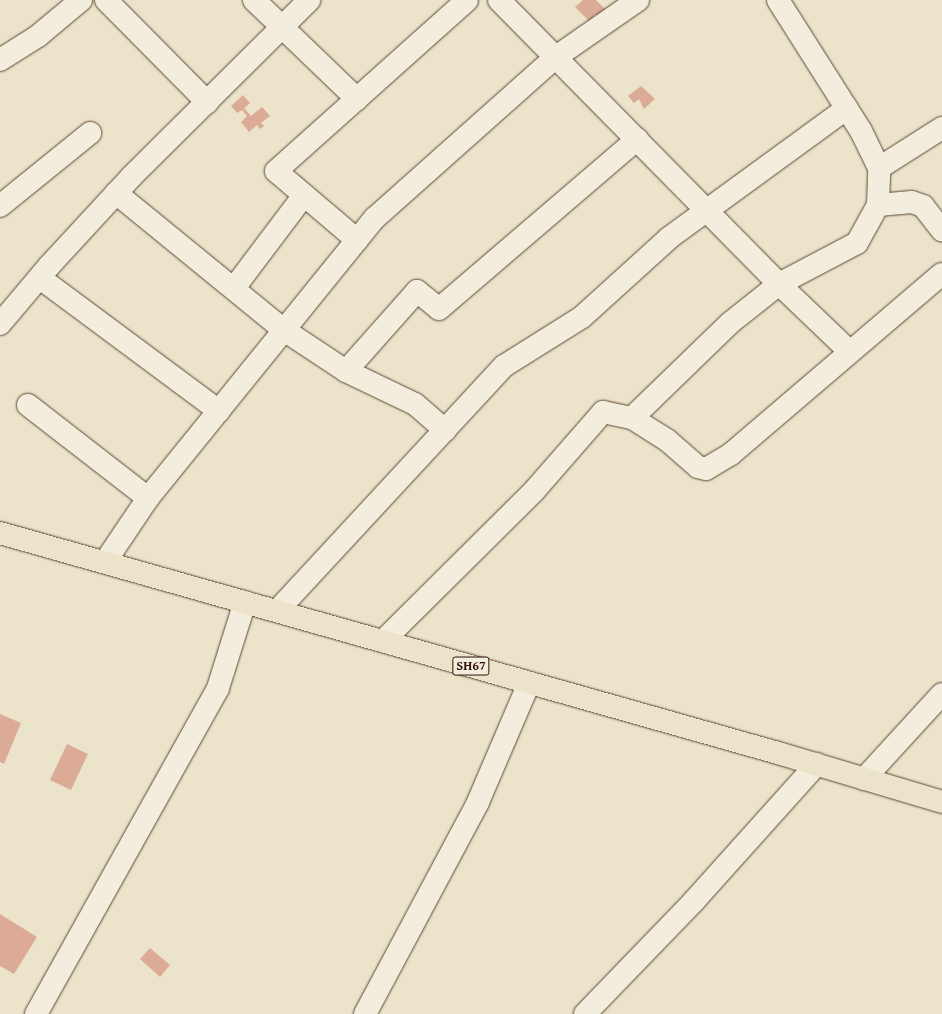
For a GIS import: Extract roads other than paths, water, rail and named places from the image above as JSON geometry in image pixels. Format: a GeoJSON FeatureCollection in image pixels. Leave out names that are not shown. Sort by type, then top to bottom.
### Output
{"type":"FeatureCollection","features":[{"type":"Feature","properties":{"kind":"main road","name":"SH67"},"geometry":{"type":"LineString","coordinates":[[0,533],[816,764],[942,802]]}},
{"type":"Feature","properties":{"kind":"street"},"geometry":{"type":"LineString","coordinates":[[0,60],[38,36],[81,0]]}},
{"type":"Feature","properties":{"kind":"street"},"geometry":{"type":"LineString","coordinates":[[106,0],[207,102]]}},
{"type":"Feature","properties":{"kind":"street"},"geometry":{"type":"LineString","coordinates":[[254,0],[281,28],[357,99]]}},
{"type":"Feature","properties":{"kind":"street"},"geometry":{"type":"LineString","coordinates":[[0,324],[116,193],[309,0]]}},
{"type":"Feature","properties":{"kind":"street"},"geometry":{"type":"LineString","coordinates":[[357,240],[276,171],[467,0]]}},
{"type":"Feature","properties":{"kind":"street"},"geometry":{"type":"LineString","coordinates":[[499,0],[779,284],[849,351]]}},
{"type":"Feature","properties":{"kind":"street"},"geometry":{"type":"LineString","coordinates":[[105,562],[148,498],[375,218],[556,57],[638,0]]}},
{"type":"Feature","properties":{"kind":"street"},"geometry":{"type":"LineString","coordinates":[[632,418],[730,323],[779,284],[857,243],[878,205],[879,168],[861,130],[778,0]]}},
{"type":"Feature","properties":{"kind":"street"},"geometry":{"type":"LineString","coordinates":[[276,611],[504,366],[582,316],[669,238],[847,108]]}},
{"type":"Feature","properties":{"kind":"street"},"geometry":{"type":"LineString","coordinates":[[879,168],[942,128]]}},
{"type":"Feature","properties":{"kind":"street"},"geometry":{"type":"LineString","coordinates":[[0,206],[90,133]]}},
{"type":"Feature","properties":{"kind":"street"},"geometry":{"type":"LineString","coordinates":[[346,371],[417,291],[439,309],[637,139]]}},
{"type":"Feature","properties":{"kind":"street"},"geometry":{"type":"LineString","coordinates":[[116,193],[284,330],[346,371],[415,404],[445,430]]}},
{"type":"Feature","properties":{"kind":"street"},"geometry":{"type":"LineString","coordinates":[[234,288],[304,195]]}},
{"type":"Feature","properties":{"kind":"street"},"geometry":{"type":"LineString","coordinates":[[878,205],[912,202],[923,206],[942,230]]}},
{"type":"Feature","properties":{"kind":"street"},"geometry":{"type":"LineString","coordinates":[[383,641],[534,491],[603,412],[632,418],[667,440],[698,467],[706,469],[731,454],[849,351],[942,274]]}},
{"type":"Feature","properties":{"kind":"street"},"geometry":{"type":"LineString","coordinates":[[40,278],[218,411]]}},
{"type":"Feature","properties":{"kind":"street"},"geometry":{"type":"LineString","coordinates":[[28,405],[148,498]]}},
{"type":"Feature","properties":{"kind":"street"},"geometry":{"type":"LineString","coordinates":[[36,1014],[218,688],[245,602]]}},
{"type":"Feature","properties":{"kind":"street"},"geometry":{"type":"LineString","coordinates":[[365,1014],[478,802],[529,683]]}},
{"type":"Feature","properties":{"kind":"street"},"geometry":{"type":"LineString","coordinates":[[864,779],[942,694]]}},
{"type":"Feature","properties":{"kind":"street"},"geometry":{"type":"LineString","coordinates":[[585,1014],[694,901],[816,764]]}}]}
